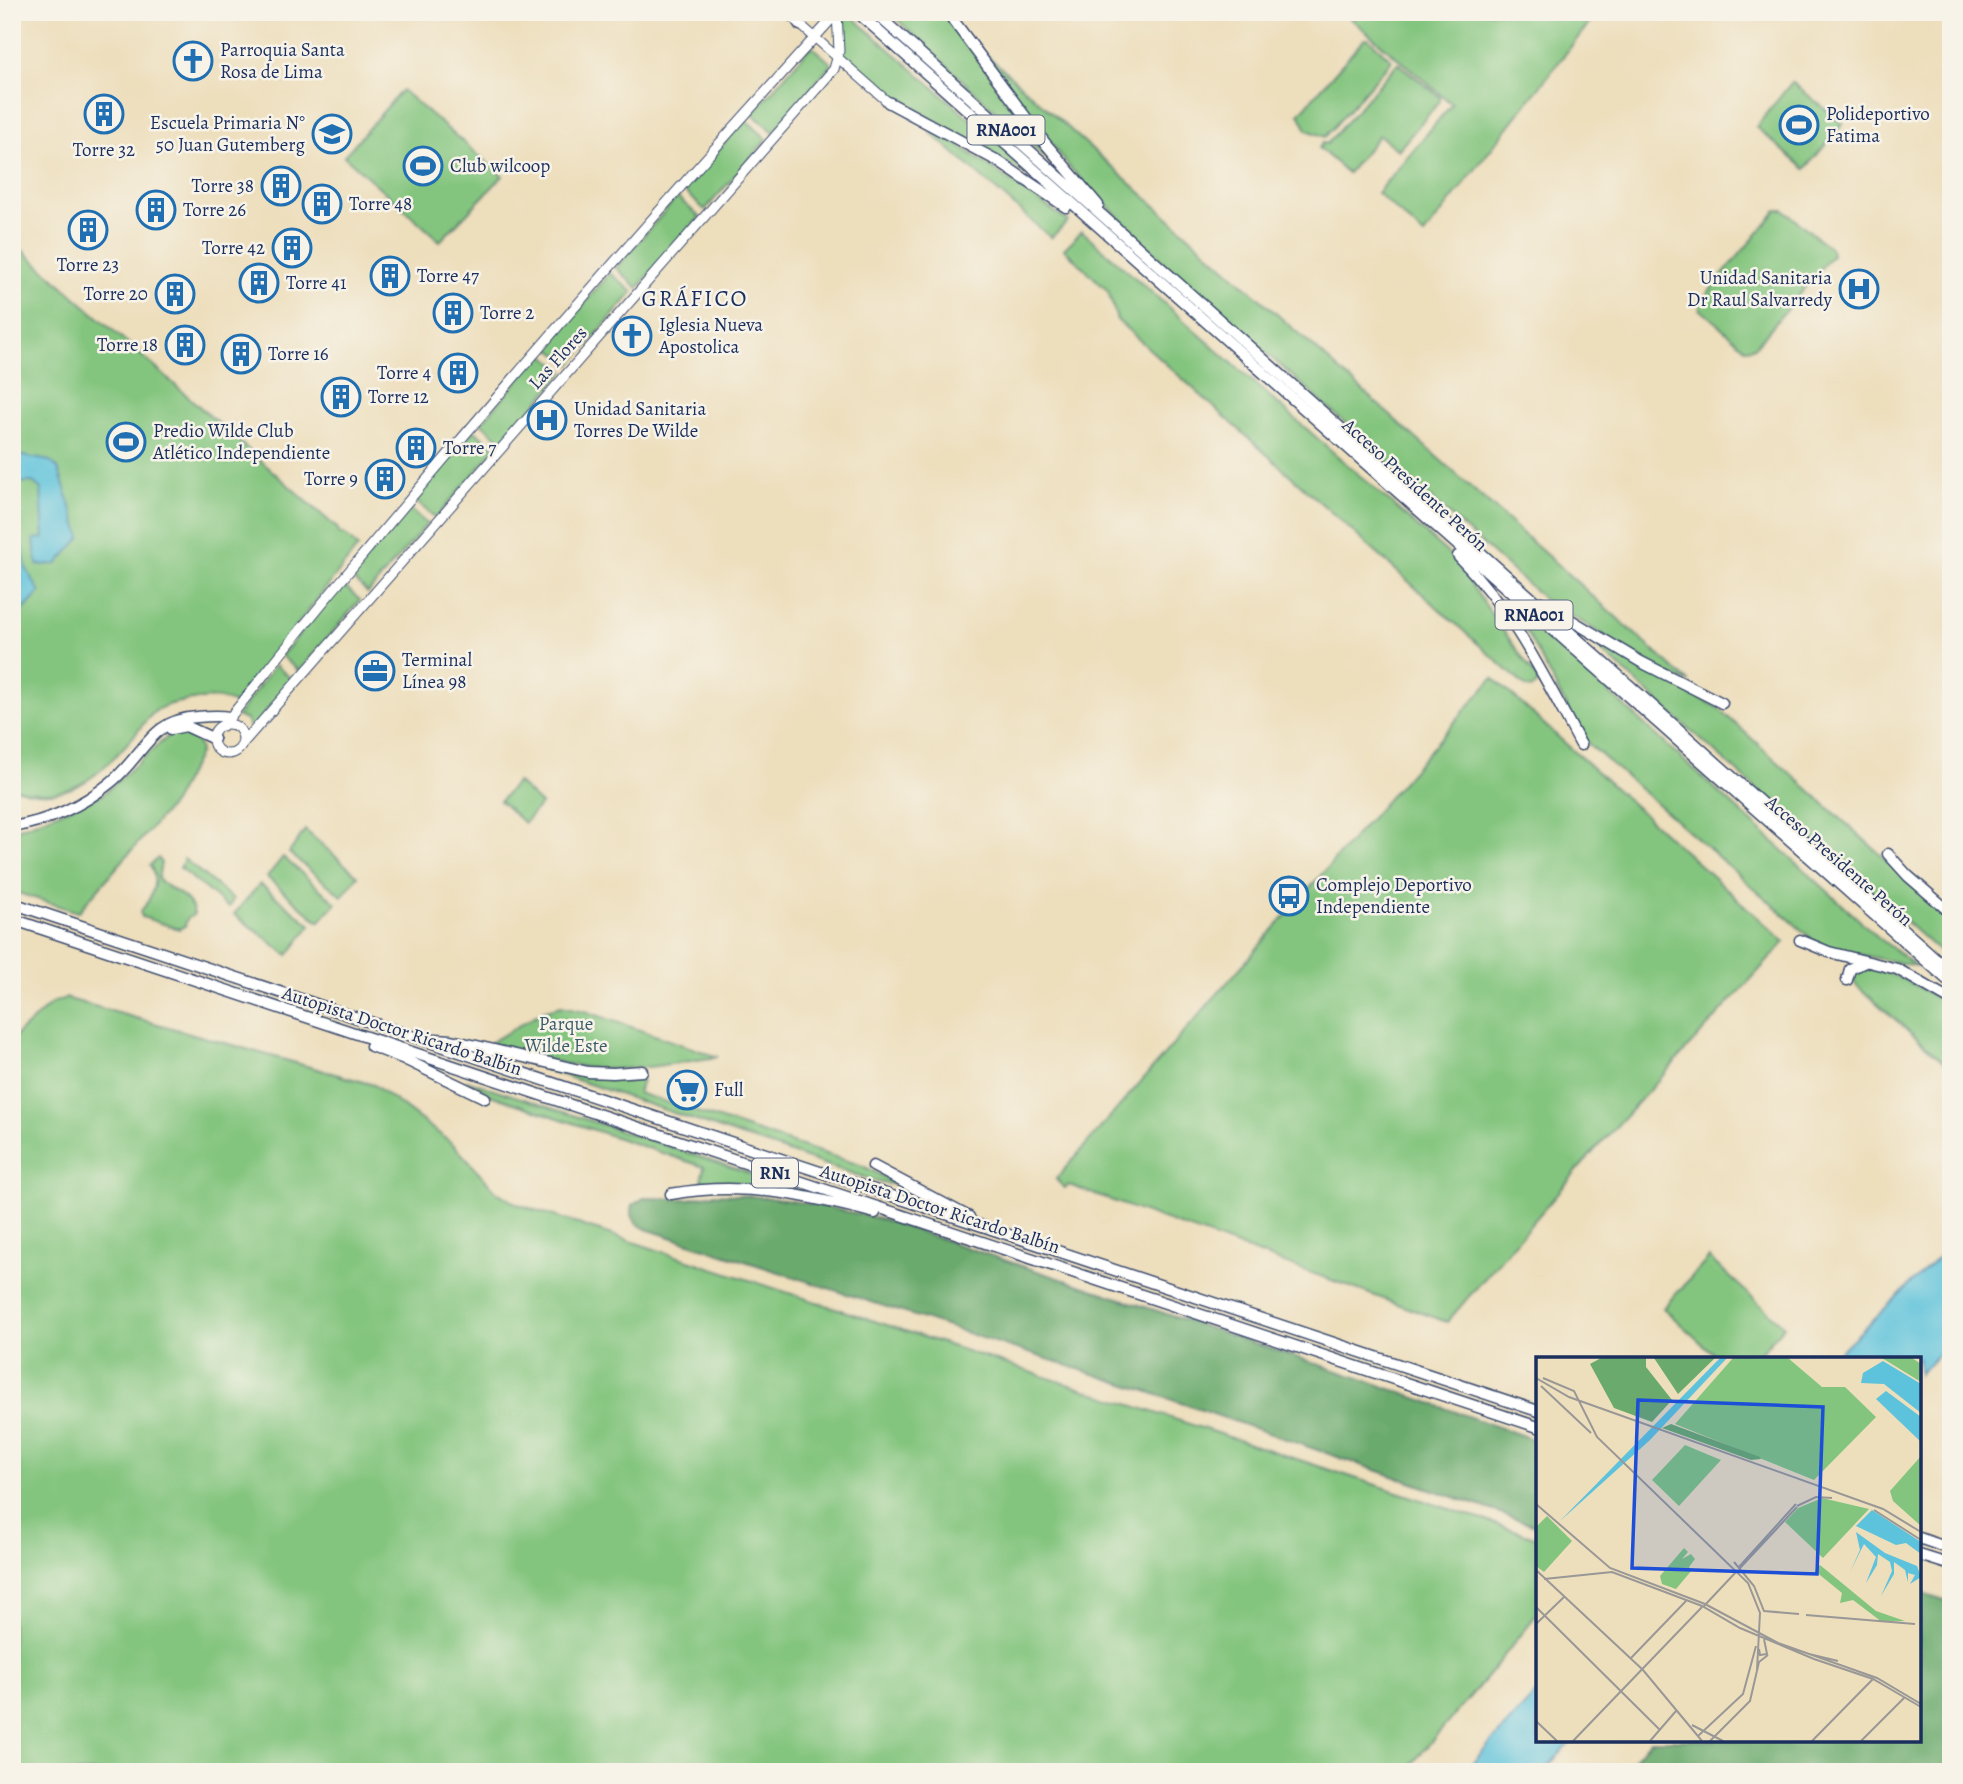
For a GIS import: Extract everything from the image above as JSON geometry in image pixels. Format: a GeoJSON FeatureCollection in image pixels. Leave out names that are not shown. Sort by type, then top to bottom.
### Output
{"type":"FeatureCollection","features":[{"type":"Feature","properties":{"kind":"highway"},"geometry":{"type":"LineString","coordinates":[[792,12],[800,25]]}},
{"type":"Feature","properties":{"kind":"highway","name":"Acceso Presidente Perón"},"geometry":{"type":"LineString","coordinates":[[865,14],[1119,246],[1951,983]]}},
{"type":"Feature","properties":{"kind":"highway","name":"Acceso Presidente Perón"},"geometry":{"type":"LineString","coordinates":[[865,14],[1138,248],[1951,972]]}},
{"type":"Feature","properties":{"kind":"highway"},"geometry":{"type":"LineString","coordinates":[[953,20],[1045,143],[1138,248]]}},
{"type":"Feature","properties":{"kind":"highway"},"geometry":{"type":"LineString","coordinates":[[888,102],[1038,186],[1119,246]]}},
{"type":"Feature","properties":{"kind":"highway"},"geometry":{"type":"LineString","coordinates":[[1413,508],[1425,526],[1477,575],[1517,627],[1581,745]]}},
{"type":"Feature","properties":{"kind":"highway"},"geometry":{"type":"LineString","coordinates":[[1484,558],[1548,606],[1641,662],[1722,704]]}},
{"type":"Feature","properties":{"kind":"highway"},"geometry":{"type":"LineString","coordinates":[[134,760],[155,733],[170,722],[188,717],[226,722]]}},
{"type":"Feature","properties":{"kind":"highway"},"geometry":{"type":"LineString","coordinates":[[12,827],[52,817],[79,804],[109,784],[162,734],[176,727],[189,727],[214,739]]}},
{"type":"Feature","properties":{"kind":"highway"},"geometry":{"type":"LineString","coordinates":[[1888,854],[1951,913]]}},
{"type":"Feature","properties":{"kind":"highway","name":"Autopista Doctor Ricardo Balbín"},"geometry":{"type":"LineString","coordinates":[[12,903],[1536,1410]]}},
{"type":"Feature","properties":{"kind":"highway","name":"Autopista Doctor Ricardo Balbín"},"geometry":{"type":"LineString","coordinates":[[12,919],[1536,1426]]}},
{"type":"Feature","properties":{"kind":"highway"},"geometry":{"type":"LineString","coordinates":[[1800,940],[1819,949],[1903,972],[1951,1000]]}},
{"type":"Feature","properties":{"kind":"highway"},"geometry":{"type":"LineString","coordinates":[[1847,981],[1848,973],[1853,967],[1868,962]]}},
{"type":"Feature","properties":{"kind":"highway"},"geometry":{"type":"LineString","coordinates":[[324,1024],[485,1098]]}},
{"type":"Feature","properties":{"kind":"highway"},"geometry":{"type":"LineString","coordinates":[[416,1037],[451,1040],[588,1072],[642,1071]]}},
{"type":"Feature","properties":{"kind":"highway"},"geometry":{"type":"LineString","coordinates":[[873,1166],[966,1215],[983,1227]]}},
{"type":"Feature","properties":{"kind":"highway"},"geometry":{"type":"LineString","coordinates":[[671,1194],[715,1188],[786,1194],[820,1199],[964,1235]]}},
{"type":"Feature","properties":{"kind":"highway"},"geometry":{"type":"LineString","coordinates":[[1921,1539],[1951,1549]]}},
{"type":"Feature","properties":{"kind":"highway"},"geometry":{"type":"LineString","coordinates":[[1921,1556],[1951,1565]]}},
{"type":"Feature","properties":{"kind":"street"},"geometry":{"type":"LineString","coordinates":[[786,12],[888,102]]}},
{"type":"Feature","properties":{"kind":"street","name":"Las Flores"},"geometry":{"type":"LineString","coordinates":[[226,722],[342,579],[534,355],[838,13]]}},
{"type":"Feature","properties":{"kind":"street","name":"Las Flores"},"geometry":{"type":"LineString","coordinates":[[243,743],[834,69],[838,60],[838,13]]}},
{"type":"Feature","properties":{"kind":"street"},"geometry":{"type":"LineString","coordinates":[[226,722],[243,734],[243,743],[235,752],[227,754],[216,747],[214,739],[216,731],[226,722]]}},
{"type":"Feature","properties":{"kind":"green space"},"geometry":{"type":"Polygon","coordinates":[[[889,12],[939,12],[956,27],[1064,175],[889,12]]]}},
{"type":"Feature","properties":{"kind":"green space"},"geometry":{"type":"Polygon","coordinates":[[[1343,12],[1598,12],[1424,235],[1377,193],[1452,104],[1343,12]]]}},
{"type":"Feature","properties":{"kind":"green space"},"geometry":{"type":"Polygon","coordinates":[[[848,13],[1051,189],[888,93],[844,56],[844,18],[848,13]]]}},
{"type":"Feature","properties":{"kind":"green space"},"geometry":{"type":"Polygon","coordinates":[[[1368,38],[1392,60],[1325,137],[1307,130],[1299,114],[1364,39],[1368,38]]]}},
{"type":"Feature","properties":{"kind":"green space"},"geometry":{"type":"Polygon","coordinates":[[[811,46],[832,64],[774,132],[752,114],[811,46]]]}},
{"type":"Feature","properties":{"kind":"green space"},"geometry":{"type":"Polygon","coordinates":[[[980,49],[1690,683],[1669,675],[1544,599],[1160,259],[1070,168],[980,49]]]}},
{"type":"Feature","properties":{"kind":"green space"},"geometry":{"type":"Polygon","coordinates":[[[1398,63],[1440,97],[1440,101],[1398,150],[1379,135],[1348,173],[1319,148],[1323,143],[1327,144],[1398,63]]]}},
{"type":"Feature","properties":{"kind":"green space","name":"Polideportivo Fatima"},"geometry":{"type":"Polygon","coordinates":[[[1792,82],[1843,124],[1805,169],[1756,127],[1792,82]]]}},
{"type":"Feature","properties":{"kind":"green space","name":"Club wilcoop"},"geometry":{"type":"Polygon","coordinates":[[[402,90],[503,176],[440,241],[344,156],[402,90]]]}},
{"type":"Feature","properties":{"kind":"green space"},"geometry":{"type":"Polygon","coordinates":[[[745,119],[767,139],[705,210],[683,190],[745,119]]]}},
{"type":"Feature","properties":{"kind":"green space"},"geometry":{"type":"Polygon","coordinates":[[[937,130],[1068,221],[1051,238],[930,132],[937,130]]]}},
{"type":"Feature","properties":{"kind":"green space"},"geometry":{"type":"Polygon","coordinates":[[[677,197],[700,217],[638,288],[616,268],[677,197]]]}},
{"type":"Feature","properties":{"kind":"green space"},"geometry":{"type":"Polygon","coordinates":[[[1777,210],[1784,210],[1831,249],[1832,255],[1755,347],[1745,348],[1700,309],[1700,302],[1777,210]]]}},
{"type":"Feature","properties":{"kind":"green space"},"geometry":{"type":"Polygon","coordinates":[[[1082,231],[1451,556],[1538,680],[1537,685],[1531,689],[1526,687],[1117,320],[1108,291],[1064,249],[1082,231]]]}},
{"type":"Feature","properties":{"kind":"green space","name":"Predio Wilde Club Atlético Independiente"},"geometry":{"type":"Polygon","coordinates":[[[12,241],[338,529],[339,534],[344,534],[358,547],[235,704],[210,699],[179,702],[161,708],[150,716],[119,752],[93,776],[65,791],[49,793],[12,787],[12,241]]]}},
{"type":"Feature","properties":{"kind":"green space"},"geometry":{"type":"Polygon","coordinates":[[[610,273],[633,292],[570,365],[547,346],[610,273]]]}},
{"type":"Feature","properties":{"kind":"green space"},"geometry":{"type":"Polygon","coordinates":[[[542,353],[564,372],[503,442],[481,423],[542,353]]]}},
{"type":"Feature","properties":{"kind":"green space"},"geometry":{"type":"Polygon","coordinates":[[[474,430],[496,448],[436,518],[414,500],[474,430]]]}},
{"type":"Feature","properties":{"kind":"green space"},"geometry":{"type":"Polygon","coordinates":[[[409,508],[427,524],[368,593],[350,577],[409,508]]]}},
{"type":"Feature","properties":{"kind":"green space"},"geometry":{"type":"Polygon","coordinates":[[[342,584],[360,600],[299,671],[281,656],[342,584]]]}},
{"type":"Feature","properties":{"kind":"green space"},"geometry":{"type":"Polygon","coordinates":[[[1511,603],[1879,938],[1916,966],[1821,947],[1584,740],[1511,603]]]}},
{"type":"Feature","properties":{"kind":"green space"},"geometry":{"type":"Polygon","coordinates":[[[1580,632],[1718,708],[1951,918],[1951,962],[1580,632]]]}},
{"type":"Feature","properties":{"kind":"green space"},"geometry":{"type":"Polygon","coordinates":[[[275,665],[293,680],[251,729],[246,720],[237,716],[275,665]]]}},
{"type":"Feature","properties":{"kind":"green space"},"geometry":{"type":"Polygon","coordinates":[[[1493,678],[1785,942],[1601,1143],[1447,1322],[1069,1185],[1065,1188],[1056,1179],[1493,678]]]}},
{"type":"Feature","properties":{"kind":"green space"},"geometry":{"type":"Polygon","coordinates":[[[175,730],[191,732],[200,748],[173,803],[78,912],[12,891],[12,831],[102,795],[175,730]]]}},
{"type":"Feature","properties":{"kind":"green space"},"geometry":{"type":"Polygon","coordinates":[[[517,782],[541,804],[524,823],[500,801],[517,782]]]}},
{"type":"Feature","properties":{"kind":"green space"},"geometry":{"type":"Polygon","coordinates":[[[305,830],[358,876],[342,896],[289,853],[305,830]]]}},
{"type":"Feature","properties":{"kind":"green space"},"geometry":{"type":"Polygon","coordinates":[[[283,857],[336,903],[319,922],[267,877],[283,857]]]}},
{"type":"Feature","properties":{"kind":"green space"},"geometry":{"type":"Polygon","coordinates":[[[158,858],[161,863],[158,879],[184,897],[192,907],[194,914],[187,919],[185,926],[179,929],[142,917],[140,912],[153,890],[154,877],[150,865],[158,858]]]}},
{"type":"Feature","properties":{"kind":"green space"},"geometry":{"type":"Polygon","coordinates":[[[184,859],[233,899],[229,907],[180,868],[184,859]]]}},
{"type":"Feature","properties":{"kind":"green space"},"geometry":{"type":"Polygon","coordinates":[[[260,884],[311,925],[288,955],[234,914],[260,884]]]}},
{"type":"Feature","properties":{"kind":"green space"},"geometry":{"type":"Polygon","coordinates":[[[1861,967],[1908,982],[1951,1007],[1951,1068],[1855,984],[1853,974],[1861,967]]]}},
{"type":"Feature","properties":{"kind":"green space"},"geometry":{"type":"Polygon","coordinates":[[[65,998],[374,1085],[453,1144],[497,1192],[517,1204],[1536,1537],[1536,1614],[1486,1678],[1405,1772],[12,1772],[12,1039],[52,1003],[65,998]]]}},
{"type":"Feature","properties":{"kind":"green space","name":"Parque Wilde Este"},"geometry":{"type":"Polygon","coordinates":[[[561,1006],[585,1011],[718,1057],[641,1068],[610,1069],[555,1061],[490,1043],[543,1011],[561,1006]]]}},
{"type":"Feature","properties":{"kind":"green space"},"geometry":{"type":"Polygon","coordinates":[[[539,1067],[608,1078],[642,1080],[638,1093],[863,1166],[899,1185],[881,1183],[539,1067]]]}},
{"type":"Feature","properties":{"kind":"green space"},"geometry":{"type":"Polygon","coordinates":[[[466,1080],[810,1193],[739,1185],[700,1185],[704,1167],[493,1096],[466,1080]]]}},
{"type":"Feature","properties":{"kind":"green space"},"geometry":{"type":"Polygon","coordinates":[[[713,1194],[756,1197],[799,1202],[884,1220],[1368,1381],[1536,1440],[1536,1525],[1152,1393],[646,1229],[636,1223],[631,1213],[633,1205],[644,1198],[688,1199],[713,1194]]]}},
{"type":"Feature","properties":{"kind":"green space"},"geometry":{"type":"Polygon","coordinates":[[[1709,1258],[1784,1326],[1757,1357],[1717,1357],[1663,1308],[1709,1258]]]}},
{"type":"Feature","properties":{"kind":"green space"},"geometry":{"type":"Polygon","coordinates":[[[1921,1593],[1951,1602],[1951,1772],[1623,1772],[1648,1742],[1921,1742],[1921,1593]]]}},
{"type":"Feature","properties":{"kind":"water"},"geometry":{"type":"Polygon","coordinates":[[[12,454],[50,461],[58,468],[81,537],[57,564],[37,565],[34,539],[44,538],[41,489],[33,482],[12,483],[12,454]]]}},
{"type":"Feature","properties":{"kind":"water"},"geometry":{"type":"Polygon","coordinates":[[[12,527],[22,544],[26,568],[40,592],[12,623],[12,527]]]}},
{"type":"Feature","properties":{"kind":"water"},"geometry":{"type":"Polygon","coordinates":[[[1951,1245],[1951,1341],[1921,1372],[1921,1357],[1834,1357],[1951,1245]]]}},
{"type":"Feature","properties":{"kind":"water"},"geometry":{"type":"Polygon","coordinates":[[[1536,1693],[1536,1742],[1572,1742],[1542,1772],[1464,1772],[1536,1693]]]}},
{"type":"Feature","properties":{"kind":"place","name":"Parroquia Santa Rosa de Lima"},"geometry":{"type":"Point","coordinates":[193,61]}},
{"type":"Feature","properties":{"kind":"place","name":"Torre 32"},"geometry":{"type":"Point","coordinates":[104,114]}},
{"type":"Feature","properties":{"kind":"place","name":"Polideportivo Fatima"},"geometry":{"type":"Point","coordinates":[1799,125]}},
{"type":"Feature","properties":{"kind":"place","name":"Escuela Primaria N° 50 Juan Gutemberg"},"geometry":{"type":"Point","coordinates":[332,134]}},
{"type":"Feature","properties":{"kind":"place","name":"Club wilcoop"},"geometry":{"type":"Point","coordinates":[423,166]}},
{"type":"Feature","properties":{"kind":"place","name":"Torre 38"},"geometry":{"type":"Point","coordinates":[281,186]}},
{"type":"Feature","properties":{"kind":"place","name":"Torre 48"},"geometry":{"type":"Point","coordinates":[322,204]}},
{"type":"Feature","properties":{"kind":"place","name":"Torre 26"},"geometry":{"type":"Point","coordinates":[156,210]}},
{"type":"Feature","properties":{"kind":"place","name":"Torre 23"},"geometry":{"type":"Point","coordinates":[88,230]}},
{"type":"Feature","properties":{"kind":"place","name":"Torre 42"},"geometry":{"type":"Point","coordinates":[292,248]}},
{"type":"Feature","properties":{"kind":"place","name":"Torre 47"},"geometry":{"type":"Point","coordinates":[390,276]}},
{"type":"Feature","properties":{"kind":"place","name":"Torre 41"},"geometry":{"type":"Point","coordinates":[259,283]}},
{"type":"Feature","properties":{"kind":"place","name":"Unidad Sanitaria Dr Raul Salvarredy"},"geometry":{"type":"Point","coordinates":[1859,289]}},
{"type":"Feature","properties":{"kind":"place","name":"Torre 20"},"geometry":{"type":"Point","coordinates":[175,294]}},
{"type":"Feature","properties":{"kind":"place","name":"Torre 2"},"geometry":{"type":"Point","coordinates":[453,313]}},
{"type":"Feature","properties":{"kind":"place","name":"Iglesia Nueva Apostolica"},"geometry":{"type":"Point","coordinates":[632,336]}},
{"type":"Feature","properties":{"kind":"place","name":"Torre 18"},"geometry":{"type":"Point","coordinates":[185,345]}},
{"type":"Feature","properties":{"kind":"place","name":"Torre 16"},"geometry":{"type":"Point","coordinates":[241,354]}},
{"type":"Feature","properties":{"kind":"place","name":"Torre 4"},"geometry":{"type":"Point","coordinates":[458,373]}},
{"type":"Feature","properties":{"kind":"place","name":"Torre 12"},"geometry":{"type":"Point","coordinates":[341,397]}},
{"type":"Feature","properties":{"kind":"place","name":"Unidad Sanitaria Torres De Wilde"},"geometry":{"type":"Point","coordinates":[547,420]}},
{"type":"Feature","properties":{"kind":"place","name":"Predio Wilde Club Atlético Independiente"},"geometry":{"type":"Point","coordinates":[126,442]}},
{"type":"Feature","properties":{"kind":"place","name":"Torre 7"},"geometry":{"type":"Point","coordinates":[416,448]}},
{"type":"Feature","properties":{"kind":"place","name":"Torre 9"},"geometry":{"type":"Point","coordinates":[385,479]}},
{"type":"Feature","properties":{"kind":"place","name":"Terminal Línea 98"},"geometry":{"type":"Point","coordinates":[375,671]}},
{"type":"Feature","properties":{"kind":"place","name":"Complejo Deportivo Independiente"},"geometry":{"type":"Point","coordinates":[1289,896]}},
{"type":"Feature","properties":{"kind":"place","name":"Full"},"geometry":{"type":"Point","coordinates":[687,1090]}},
{"type":"Feature","properties":{"kind":"district","name":"GRÁFICO"},"geometry":{"type":"Point","coordinates":[695,298]}}]}
